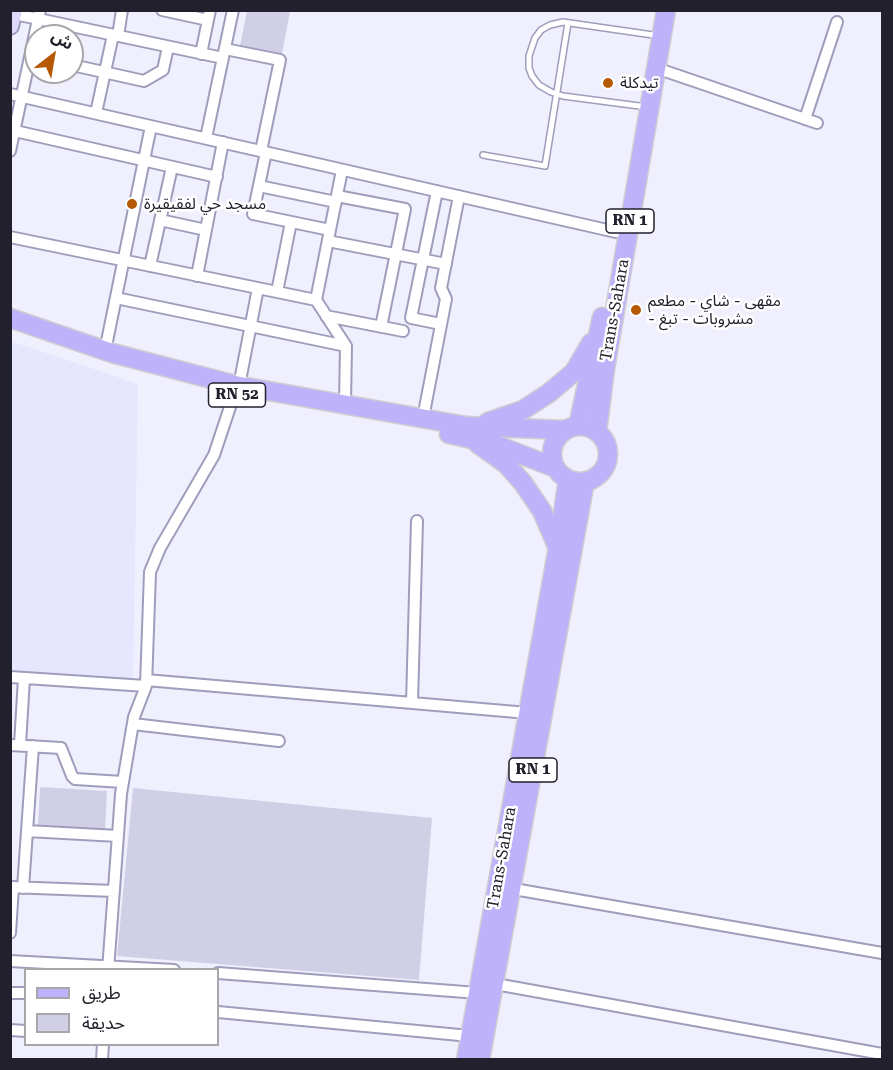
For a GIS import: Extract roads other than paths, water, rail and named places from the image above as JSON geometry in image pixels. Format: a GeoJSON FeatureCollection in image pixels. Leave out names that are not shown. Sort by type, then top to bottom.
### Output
{"type":"FeatureCollection","features":[{"type":"Feature","properties":{"kind":"main road","name":"Trans-Sahara"},"geometry":{"type":"LineString","coordinates":[[571,428],[599,330],[616,232],[644,107],[656,68],[654,10]]}},
{"type":"Feature","properties":{"kind":"main road","name":"Trans-Sahara"},"geometry":{"type":"LineString","coordinates":[[597,432],[644,107],[656,35],[666,10]]}},
{"type":"Feature","properties":{"kind":"main road","name":"RN 52"},"geometry":{"type":"LineString","coordinates":[[10,318],[105,351],[236,389],[423,418],[468,432]]}},
{"type":"Feature","properties":{"kind":"main road","name":"RN 52"},"geometry":{"type":"LineString","coordinates":[[10,330],[110,364],[468,432]]}},
{"type":"Feature","properties":{"kind":"main road"},"geometry":{"type":"LineString","coordinates":[[468,432],[523,411],[549,393],[574,372],[599,330]]}},
{"type":"Feature","properties":{"kind":"main road"},"geometry":{"type":"LineString","coordinates":[[585,426],[603,438],[608,456],[600,472],[594,478],[570,476],[468,432],[585,426]]}},
{"type":"Feature","properties":{"kind":"main road"},"geometry":{"type":"LineString","coordinates":[[570,476],[552,452],[554,443],[571,428]]}},
{"type":"Feature","properties":{"kind":"main road"},"geometry":{"type":"LineString","coordinates":[[468,432],[506,464],[523,483],[542,511],[558,547]]}},
{"type":"Feature","properties":{"kind":"main road","name":"Trans-Sahara"},"geometry":{"type":"LineString","coordinates":[[504,887],[528,713],[570,476]]}},
{"type":"Feature","properties":{"kind":"main road","name":"Trans-Sahara"},"geometry":{"type":"LineString","coordinates":[[466,1059],[484,986],[504,887],[570,476]]}},
{"type":"Feature","properties":{"kind":"main road","name":"Trans-Sahara"},"geometry":{"type":"LineString","coordinates":[[480,1059],[484,986]]}},
{"type":"Feature","properties":{"kind":"street"},"geometry":{"type":"LineString","coordinates":[[96,113],[104,73],[122,10]]}},
{"type":"Feature","properties":{"kind":"street"},"geometry":{"type":"LineString","coordinates":[[162,10],[209,15],[201,54]]}},
{"type":"Feature","properties":{"kind":"street"},"geometry":{"type":"LineString","coordinates":[[206,138],[233,10]]}},
{"type":"Feature","properties":{"kind":"street"},"geometry":{"type":"LineString","coordinates":[[12,16],[39,15],[201,54],[224,53],[280,60],[253,214],[291,222],[329,236],[396,254],[446,264]]}},
{"type":"Feature","properties":{"kind":"street"},"geometry":{"type":"LineString","coordinates":[[805,119],[837,22]]}},
{"type":"Feature","properties":{"kind":"street"},"geometry":{"type":"LineString","coordinates":[[84,68],[144,81],[163,70],[168,46]]}},
{"type":"Feature","properties":{"kind":"street"},"geometry":{"type":"LineString","coordinates":[[656,68],[817,123]]}},
{"type":"Feature","properties":{"kind":"street"},"geometry":{"type":"LineString","coordinates":[[10,151],[15,131],[16,95],[24,77]]}},
{"type":"Feature","properties":{"kind":"street"},"geometry":{"type":"LineString","coordinates":[[16,95],[616,232]]}},
{"type":"Feature","properties":{"kind":"street"},"geometry":{"type":"LineString","coordinates":[[105,351],[152,126]]}},
{"type":"Feature","properties":{"kind":"street"},"geometry":{"type":"LineString","coordinates":[[15,131],[217,177]]}},
{"type":"Feature","properties":{"kind":"street"},"geometry":{"type":"LineString","coordinates":[[197,276],[223,142]]}},
{"type":"Feature","properties":{"kind":"street"},"geometry":{"type":"LineString","coordinates":[[150,266],[172,167]]}},
{"type":"Feature","properties":{"kind":"street"},"geometry":{"type":"LineString","coordinates":[[342,170],[316,300],[346,346],[345,405]]}},
{"type":"Feature","properties":{"kind":"street"},"geometry":{"type":"LineString","coordinates":[[259,186],[405,209],[381,327]]}},
{"type":"Feature","properties":{"kind":"street"},"geometry":{"type":"LineString","coordinates":[[437,191],[411,318],[441,324]]}},
{"type":"Feature","properties":{"kind":"street"},"geometry":{"type":"LineString","coordinates":[[423,418],[446,299],[441,288],[459,196]]}},
{"type":"Feature","properties":{"kind":"street"},"geometry":{"type":"LineString","coordinates":[[160,220],[206,230]]}},
{"type":"Feature","properties":{"kind":"street"},"geometry":{"type":"LineString","coordinates":[[277,292],[291,222]]}},
{"type":"Feature","properties":{"kind":"street"},"geometry":{"type":"LineString","coordinates":[[10,237],[316,300]]}},
{"type":"Feature","properties":{"kind":"street"},"geometry":{"type":"LineString","coordinates":[[109,967],[123,782],[133,724],[146,683],[150,572],[152,563],[214,455],[236,389],[258,288]]}},
{"type":"Feature","properties":{"kind":"street"},"geometry":{"type":"LineString","coordinates":[[116,298],[346,346]]}},
{"type":"Feature","properties":{"kind":"street"},"geometry":{"type":"LineString","coordinates":[[326,316],[403,331]]}},
{"type":"Feature","properties":{"kind":"street"},"geometry":{"type":"LineString","coordinates":[[412,703],[417,521]]}},
{"type":"Feature","properties":{"kind":"street"},"geometry":{"type":"LineString","coordinates":[[10,677],[146,683],[528,713]]}},
{"type":"Feature","properties":{"kind":"street"},"geometry":{"type":"LineString","coordinates":[[24,678],[15,745],[61,748],[75,779],[123,782]]}},
{"type":"Feature","properties":{"kind":"street"},"geometry":{"type":"LineString","coordinates":[[133,724],[279,741]]}},
{"type":"Feature","properties":{"kind":"street"},"geometry":{"type":"LineString","coordinates":[[10,933],[15,888],[27,831],[33,746]]}},
{"type":"Feature","properties":{"kind":"street"},"geometry":{"type":"LineString","coordinates":[[27,831],[118,836]]}},
{"type":"Feature","properties":{"kind":"street"},"geometry":{"type":"LineString","coordinates":[[504,887],[882,953]]}},
{"type":"Feature","properties":{"kind":"street"},"geometry":{"type":"LineString","coordinates":[[15,888],[114,891]]}},
{"type":"Feature","properties":{"kind":"street"},"geometry":{"type":"LineString","coordinates":[[10,961],[142,968]]}},
{"type":"Feature","properties":{"kind":"street"},"geometry":{"type":"LineString","coordinates":[[219,973],[484,986],[882,1054]]}},
{"type":"Feature","properties":{"kind":"street"},"geometry":{"type":"LineString","coordinates":[[219,1012],[470,1036]]}},
{"type":"Feature","properties":{"kind":"lane"},"geometry":{"type":"LineString","coordinates":[[644,107],[556,94],[539,85],[532,76],[529,56],[535,38],[541,30],[550,25],[568,23],[656,35]]}},
{"type":"Feature","properties":{"kind":"lane"},"geometry":{"type":"LineString","coordinates":[[483,155],[545,166],[568,23]]}},
{"type":"Feature","properties":{"kind":"place","name":"تيدكلة"},"geometry":{"type":"Point","coordinates":[608,83]}},
{"type":"Feature","properties":{"kind":"place","name":"مسجد حي لفقيقيرة"},"geometry":{"type":"Point","coordinates":[132,204]}},
{"type":"Feature","properties":{"kind":"place","name":"مقهى - شاي - مطعم - مشروبات - تبغ"},"geometry":{"type":"Point","coordinates":[636,310]}}]}
